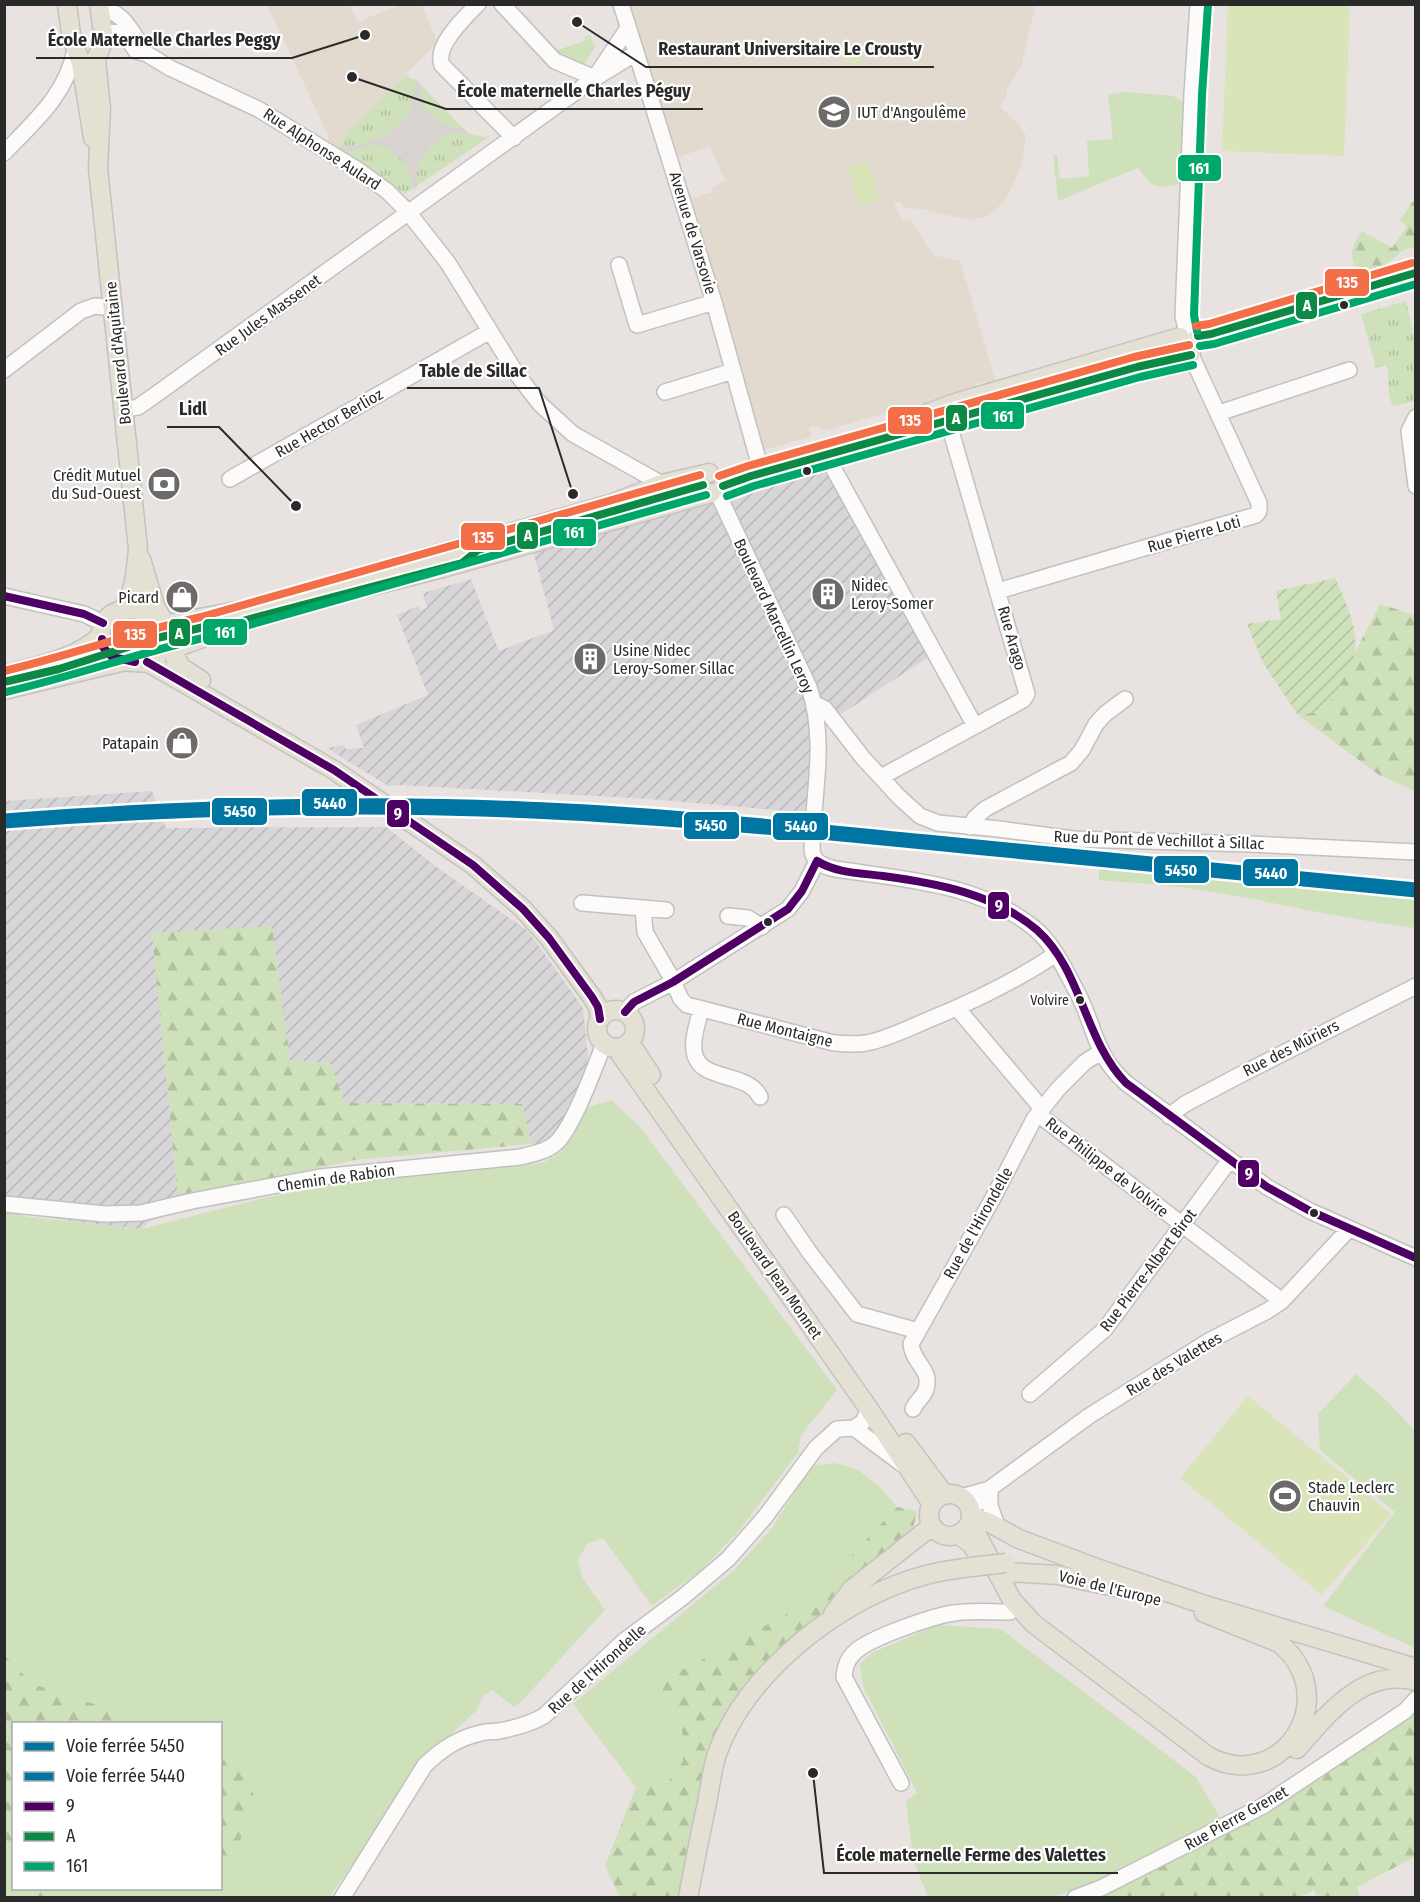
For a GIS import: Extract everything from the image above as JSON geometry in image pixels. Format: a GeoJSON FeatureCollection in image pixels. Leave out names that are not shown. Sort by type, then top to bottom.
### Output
{"type":"FeatureCollection","features":[{"type":"Feature","properties":{"kind":"main road","name":"Boulevard d'Aquitaine"},"geometry":{"type":"LineString","coordinates":[[66,5],[75,50],[81,63],[92,138],[99,157]]}},
{"type":"Feature","properties":{"kind":"main road","name":"Boulevard d'Aquitaine"},"geometry":{"type":"LineString","coordinates":[[99,6],[104,40],[96,59],[101,109],[99,168],[138,549],[136,579],[123,609]]}},
{"type":"Feature","properties":{"kind":"main road"},"geometry":{"type":"LineString","coordinates":[[75,50],[84,54],[99,52]]}},
{"type":"Feature","properties":{"kind":"main road"},"geometry":{"type":"LineString","coordinates":[[4,690],[125,661],[147,662],[246,620],[394,579],[443,568],[715,484],[1137,367],[1174,360],[1191,341],[1416,273]]}},
{"type":"Feature","properties":{"kind":"main road"},"geometry":{"type":"LineString","coordinates":[[165,622],[242,610],[276,601],[613,503],[662,484],[715,484],[759,463],[916,418],[954,403],[1191,341],[1416,286]]}},
{"type":"Feature","properties":{"kind":"main road","name":"Boulevard d'Aquitaine"},"geometry":{"type":"LineString","coordinates":[[138,549],[155,606],[165,622]]}},
{"type":"Feature","properties":{"kind":"main road"},"geometry":{"type":"LineString","coordinates":[[4,675],[89,646],[115,612],[123,609],[141,609],[165,622],[175,634],[172,650],[182,668],[476,859],[528,903],[578,961],[612,1014],[632,1018],[635,1026],[634,1035],[617,1045]]}},
{"type":"Feature","properties":{"kind":"main road"},"geometry":{"type":"LineString","coordinates":[[102,629],[108,652],[125,661]]}},
{"type":"Feature","properties":{"kind":"main road"},"geometry":{"type":"LineString","coordinates":[[147,662],[363,785]]}},
{"type":"Feature","properties":{"kind":"main road"},"geometry":{"type":"LineString","coordinates":[[612,1014],[597,1033],[617,1045],[958,1511],[971,1544],[1032,1634],[1201,1763],[1230,1774],[1254,1775],[1278,1766],[1356,1689],[1391,1678],[1416,1681]]}},
{"type":"Feature","properties":{"kind":"main road","name":"Boulevard Jean Monnet"},"geometry":{"type":"LineString","coordinates":[[617,1045],[909,1468],[958,1511]]}},
{"type":"Feature","properties":{"kind":"main road"},"geometry":{"type":"LineString","coordinates":[[958,1511],[946,1536],[935,1531],[928,1512],[958,1511],[1019,1539],[1203,1608],[1279,1643],[1300,1667],[1307,1687],[1306,1710],[1301,1727],[1289,1744],[1257,1764],[1232,1764],[1218,1761],[1208,1756],[1010,1604]]}},
{"type":"Feature","properties":{"kind":"main road"},"geometry":{"type":"LineString","coordinates":[[807,1637],[836,1611],[852,1589],[932,1526]]}},
{"type":"Feature","properties":{"kind":"main road","name":"Voie de l'Europe"},"geometry":{"type":"LineString","coordinates":[[688,1898],[717,1753],[750,1692],[771,1668],[807,1637],[842,1612],[876,1594],[925,1575],[1049,1565],[1094,1573],[1416,1675]]}},
{"type":"Feature","properties":{"kind":"main road","name":"Voie de l'Europe"},"geometry":{"type":"LineString","coordinates":[[698,1898],[718,1777],[726,1752],[738,1725],[772,1678],[800,1652],[840,1622],[874,1603],[913,1588],[973,1570]]}},
{"type":"Feature","properties":{"kind":"main road"},"geometry":{"type":"LineString","coordinates":[[1203,1608],[1416,1668]]}},
{"type":"Feature","properties":{"kind":"street"},"geometry":{"type":"LineString","coordinates":[[478,4],[459,22],[441,52],[440,58],[442,64],[514,138]]}},
{"type":"Feature","properties":{"kind":"street"},"geometry":{"type":"LineString","coordinates":[[502,4],[555,61],[595,78]]}},
{"type":"Feature","properties":{"kind":"street","name":"Avenue de Varsovie"},"geometry":{"type":"LineString","coordinates":[[621,4],[714,302],[759,463]]}},
{"type":"Feature","properties":{"kind":"street","name":"Rue Pierre Loti"},"geometry":{"type":"LineString","coordinates":[[998,591],[1256,515],[1259,511],[1259,503],[1219,413],[1183,316],[1198,4]]}},
{"type":"Feature","properties":{"kind":"street","name":"Rue Alphonse Aulard"},"geometry":{"type":"LineString","coordinates":[[99,6],[111,10],[124,20],[147,54]]}},
{"type":"Feature","properties":{"kind":"street"},"geometry":{"type":"LineString","coordinates":[[595,78],[628,28]]}},
{"type":"Feature","properties":{"kind":"street","name":"Rue Alphonse Aulard"},"geometry":{"type":"LineString","coordinates":[[102,33],[123,32],[136,51],[147,54],[170,68],[258,109],[374,181],[408,212],[448,263],[528,390],[554,419],[586,443],[662,484]]}},
{"type":"Feature","properties":{"kind":"street"},"geometry":{"type":"LineString","coordinates":[[4,153],[46,111],[58,94],[71,71],[75,50]]}},
{"type":"Feature","properties":{"kind":"street"},"geometry":{"type":"LineString","coordinates":[[595,78],[636,53]]}},
{"type":"Feature","properties":{"kind":"street","name":"Rue Jules Massenet"},"geometry":{"type":"LineString","coordinates":[[123,410],[138,407],[151,398],[595,78]]}},
{"type":"Feature","properties":{"kind":"street"},"geometry":{"type":"LineString","coordinates":[[58,94],[73,80],[83,85]]}},
{"type":"Feature","properties":{"kind":"street"},"geometry":{"type":"LineString","coordinates":[[619,265],[637,325],[714,302]]}},
{"type":"Feature","properties":{"kind":"street"},"geometry":{"type":"LineString","coordinates":[[4,370],[81,311],[95,306],[113,308]]}},
{"type":"Feature","properties":{"kind":"street","name":"Rue Hector Berlioz"},"geometry":{"type":"LineString","coordinates":[[230,479],[490,331]]}},
{"type":"Feature","properties":{"kind":"street"},"geometry":{"type":"LineString","coordinates":[[1219,413],[1349,370]]}},
{"type":"Feature","properties":{"kind":"street"},"geometry":{"type":"LineString","coordinates":[[665,392],[733,371]]}},
{"type":"Feature","properties":{"kind":"street"},"geometry":{"type":"LineString","coordinates":[[1416,417],[1409,431],[1416,486]]}},
{"type":"Feature","properties":{"kind":"street","name":"Rue Arago"},"geometry":{"type":"LineString","coordinates":[[881,777],[1023,700],[1027,694],[948,421]]}},
{"type":"Feature","properties":{"kind":"street"},"geometry":{"type":"LineString","coordinates":[[826,455],[975,726]]}},
{"type":"Feature","properties":{"kind":"street","name":"Boulevard Marcellin Leroy"},"geometry":{"type":"LineString","coordinates":[[715,484],[809,687],[814,703],[819,758],[812,854],[817,861]]}},
{"type":"Feature","properties":{"kind":"street"},"geometry":{"type":"LineString","coordinates":[[4,596],[84,614],[102,629]]}},
{"type":"Feature","properties":{"kind":"street"},"geometry":{"type":"LineString","coordinates":[[970,827],[975,818],[985,809],[1071,763],[1082,750],[1096,724],[1125,699]]}},
{"type":"Feature","properties":{"kind":"street","name":"Rue du Pont de Vechillot à Sillac"},"geometry":{"type":"LineString","coordinates":[[814,703],[825,709],[863,758],[914,811],[927,819],[953,826],[999,829],[1073,839],[1414,850]]}},
{"type":"Feature","properties":{"kind":"street"},"geometry":{"type":"LineString","coordinates":[[612,1014],[673,982],[788,909],[797,899],[817,861],[835,869],[968,892],[1007,910],[1028,923],[1044,938],[1056,954],[1079,995],[1101,1052],[1115,1073],[1169,1116],[1267,1187],[1349,1229],[1416,1258]]}},
{"type":"Feature","properties":{"kind":"street"},"geometry":{"type":"LineString","coordinates":[[582,903],[666,910]]}},
{"type":"Feature","properties":{"kind":"street","name":"Rue Montaigne"},"geometry":{"type":"LineString","coordinates":[[643,908],[645,932],[683,1003],[834,1043],[850,1045],[892,1035],[957,1008],[1028,974],[1056,954]]}},
{"type":"Feature","properties":{"kind":"street"},"geometry":{"type":"LineString","coordinates":[[728,916],[748,918],[762,927]]}},
{"type":"Feature","properties":{"kind":"street","name":"Rue des Mûriers"},"geometry":{"type":"LineString","coordinates":[[1169,1116],[1185,1104],[1236,1077],[1416,986]]}},
{"type":"Feature","properties":{"kind":"street","name":"Rue Philippe de Volvire"},"geometry":{"type":"LineString","coordinates":[[957,1008],[1038,1104],[1043,1118],[1282,1301]]}},
{"type":"Feature","properties":{"kind":"street"},"geometry":{"type":"LineString","coordinates":[[701,1009],[694,1041],[696,1058],[707,1070],[751,1084],[760,1097]]}},
{"type":"Feature","properties":{"kind":"street","name":"Chemin de Rabion"},"geometry":{"type":"LineString","coordinates":[[4,1204],[105,1214],[141,1213],[320,1177],[520,1157],[543,1151],[558,1142],[617,1045]]}},
{"type":"Feature","properties":{"kind":"street","name":"Rue de l'Hirondelle"},"geometry":{"type":"LineString","coordinates":[[913,1409],[924,1395],[928,1378],[912,1354],[911,1344],[1040,1110],[1085,1062],[1101,1052]]}},
{"type":"Feature","properties":{"kind":"street","name":"Rue Pierre-Albert Birot"},"geometry":{"type":"LineString","coordinates":[[1030,1394],[1105,1329],[1229,1161]]}},
{"type":"Feature","properties":{"kind":"street"},"geometry":{"type":"LineString","coordinates":[[784,1215],[810,1253],[858,1314],[918,1331]]}},
{"type":"Feature","properties":{"kind":"street","name":"Rue des Valettes"},"geometry":{"type":"LineString","coordinates":[[958,1511],[1089,1416],[1207,1342],[1282,1301],[1349,1229]]}},
{"type":"Feature","properties":{"kind":"street"},"geometry":{"type":"LineString","coordinates":[[869,1408],[862,1422],[854,1428],[909,1468]]}},
{"type":"Feature","properties":{"kind":"street","name":"Rue de l'Hirondelle"},"geometry":{"type":"LineString","coordinates":[[342,1898],[425,1765],[442,1749],[455,1741],[480,1733],[530,1724],[544,1716],[624,1641],[728,1559],[765,1517],[816,1448],[837,1429],[854,1428]]}},
{"type":"Feature","properties":{"kind":"street"},"geometry":{"type":"LineString","coordinates":[[990,1490],[990,1506],[998,1528]]}},
{"type":"Feature","properties":{"kind":"street"},"geometry":{"type":"LineString","coordinates":[[901,1783],[844,1677],[845,1664],[855,1651],[867,1644],[924,1620],[1010,1604]]}},
{"type":"Feature","properties":{"kind":"street","name":"Rue Pierre Grenet"},"geometry":{"type":"LineString","coordinates":[[1075,1898],[1101,1888],[1263,1806],[1405,1712],[1416,1700]]}},
{"type":"Feature","properties":{"kind":"shaded area"},"geometry":{"type":"Polygon","coordinates":[[[1026,4],[1035,7],[1021,67],[1007,89],[1005,100],[1000,107],[1019,124],[1026,136],[1022,165],[1005,201],[988,216],[969,220],[922,209],[904,208],[901,201],[894,204],[903,221],[910,218],[933,255],[960,261],[996,382],[986,385],[985,381],[976,384],[977,388],[915,409],[913,405],[827,430],[817,426],[809,428],[811,437],[763,450],[685,200],[713,192],[712,187],[725,181],[710,146],[676,158],[629,5],[1026,4]]]}},
{"type":"Feature","properties":{"kind":"shaded area"},"geometry":{"type":"Polygon","coordinates":[[[267,5],[350,5],[357,22],[400,5],[422,5],[438,43],[352,127],[338,147],[328,140],[328,135],[267,5]]]}},
{"type":"Feature","properties":{"kind":"shaded area"},"geometry":{"type":"Polygon","coordinates":[[[416,81],[422,86],[420,94],[427,113],[443,124],[463,128],[469,134],[449,133],[428,149],[417,166],[417,187],[414,189],[406,164],[386,145],[370,145],[347,153],[338,147],[357,145],[386,136],[409,114],[416,81]]]}},
{"type":"Feature","properties":{"kind":"shaded area"},"geometry":{"type":"Polygon","coordinates":[[[810,469],[831,475],[932,655],[812,733],[810,813],[649,799],[388,786],[327,748],[344,745],[346,749],[364,748],[356,725],[428,695],[397,615],[418,606],[420,610],[427,608],[423,593],[471,579],[499,651],[554,630],[533,551],[810,469]]]}},
{"type":"Feature","properties":{"kind":"shaded area"},"geometry":{"type":"Polygon","coordinates":[[[152,791],[166,828],[386,827],[438,868],[528,931],[583,1008],[588,1057],[585,1108],[563,1151],[531,1144],[522,1104],[345,1103],[330,1063],[289,1060],[152,933],[178,1198],[141,1229],[69,1221],[5,1209],[5,801],[152,791]]]}},
{"type":"Feature","properties":{"kind":"green space"},"geometry":{"type":"Polygon","coordinates":[[[1228,5],[1350,5],[1344,156],[1222,151],[1228,5]]]}},
{"type":"Feature","properties":{"kind":"green space"},"geometry":{"type":"Polygon","coordinates":[[[590,35],[594,45],[597,45],[583,66],[554,51],[585,41],[584,37],[590,35]]]}},
{"type":"Feature","properties":{"kind":"green space"},"geometry":{"type":"Polygon","coordinates":[[[840,42],[864,51],[858,65],[835,56],[840,42]]]}},
{"type":"Feature","properties":{"kind":"green space"},"geometry":{"type":"Polygon","coordinates":[[[407,74],[411,79],[415,79],[469,134],[484,137],[492,135],[405,194],[338,147],[352,127],[407,74]]]}},
{"type":"Feature","properties":{"kind":"green space"},"geometry":{"type":"Polygon","coordinates":[[[1125,92],[1173,96],[1187,105],[1181,184],[1155,186],[1138,168],[1058,201],[1053,155],[1057,155],[1060,179],[1089,176],[1087,141],[1113,139],[1108,95],[1125,92]]]}},
{"type":"Feature","properties":{"kind":"green space"},"geometry":{"type":"Polygon","coordinates":[[[867,162],[879,200],[859,206],[848,168],[867,162]]]}},
{"type":"Feature","properties":{"kind":"green space"},"geometry":{"type":"Polygon","coordinates":[[[1415,198],[1415,248],[1405,249],[1379,270],[1364,274],[1358,270],[1352,253],[1358,236],[1362,231],[1392,248],[1407,226],[1400,220],[1415,198]]]}},
{"type":"Feature","properties":{"kind":"green space"},"geometry":{"type":"Polygon","coordinates":[[[1406,301],[1415,341],[1415,401],[1393,406],[1389,395],[1386,365],[1376,368],[1361,314],[1406,301]]]}},
{"type":"Feature","properties":{"kind":"green space"},"geometry":{"type":"Polygon","coordinates":[[[1335,578],[1353,626],[1354,656],[1325,711],[1298,715],[1263,663],[1247,624],[1281,619],[1276,591],[1335,578]]]}},
{"type":"Feature","properties":{"kind":"green space"},"geometry":{"type":"Polygon","coordinates":[[[1380,604],[1415,615],[1415,791],[1379,775],[1298,715],[1325,711],[1380,604]]]}},
{"type":"Feature","properties":{"kind":"green space"},"geometry":{"type":"Polygon","coordinates":[[[1099,869],[1415,898],[1415,928],[1194,889],[1099,880],[1099,869]]]}},
{"type":"Feature","properties":{"kind":"green space"},"geometry":{"type":"Polygon","coordinates":[[[272,926],[290,1060],[330,1063],[345,1103],[522,1104],[531,1144],[355,1160],[178,1198],[152,933],[272,926]]]}},
{"type":"Feature","properties":{"kind":"green space"},"geometry":{"type":"Polygon","coordinates":[[[611,1100],[639,1126],[837,1390],[801,1435],[798,1453],[738,1532],[701,1570],[652,1606],[603,1538],[587,1544],[578,1560],[582,1577],[605,1610],[520,1703],[514,1707],[492,1690],[483,1696],[477,1710],[414,1768],[364,1848],[329,1897],[5,1898],[5,1212],[29,1217],[141,1229],[268,1197],[374,1177],[459,1168],[542,1163],[563,1151],[585,1108],[611,1100]]]}},
{"type":"Feature","properties":{"kind":"green space"},"geometry":{"type":"Polygon","coordinates":[[[1356,1374],[1385,1399],[1415,1431],[1415,1648],[1323,1606],[1395,1512],[1320,1450],[1318,1414],[1356,1374]]]}},
{"type":"Feature","properties":{"kind":"green space","name":"Stade Leclerc Chauvin"},"geometry":{"type":"Polygon","coordinates":[[[1248,1396],[1391,1514],[1322,1595],[1180,1478],[1248,1396]]]}},
{"type":"Feature","properties":{"kind":"green space"},"geometry":{"type":"Polygon","coordinates":[[[834,1463],[857,1469],[884,1491],[897,1507],[796,1609],[669,1677],[664,1696],[682,1723],[683,1761],[669,1781],[636,1787],[573,1704],[733,1571],[772,1528],[811,1466],[834,1463]]]}},
{"type":"Feature","properties":{"kind":"green space"},"geometry":{"type":"Polygon","coordinates":[[[897,1507],[917,1511],[913,1529],[861,1571],[832,1606],[754,1674],[727,1716],[681,1897],[620,1897],[605,1866],[636,1787],[669,1781],[683,1761],[682,1723],[664,1696],[662,1687],[669,1677],[796,1609],[897,1507]]]}},
{"type":"Feature","properties":{"kind":"green space"},"geometry":{"type":"Polygon","coordinates":[[[937,1625],[1001,1629],[1196,1777],[1221,1819],[1103,1880],[1052,1897],[928,1897],[913,1859],[906,1801],[917,1793],[863,1686],[860,1664],[872,1653],[937,1625]]]}},
{"type":"Feature","properties":{"kind":"green space"},"geometry":{"type":"Polygon","coordinates":[[[5,1656],[33,1684],[106,1708],[136,1722],[12,1722],[12,1860],[4,1856],[5,1656]]]}},
{"type":"Feature","properties":{"kind":"green space"},"geometry":{"type":"Polygon","coordinates":[[[1415,1709],[1415,1857],[1357,1887],[1359,1897],[1317,1897],[1314,1890],[1298,1898],[1094,1898],[1415,1709]]]}},
{"type":"Feature","properties":{"kind":"green space"},"geometry":{"type":"Polygon","coordinates":[[[222,1759],[239,1767],[254,1795],[234,1860],[222,1868],[222,1759]]]}},
{"type":"Feature","properties":{"kind":"green space"},"geometry":{"type":"Polygon","coordinates":[[[25,1890],[67,1890],[68,1897],[16,1897],[25,1890]]]}},
{"type":"Feature","properties":{"kind":"rail line","name":"5440"},"geometry":{"type":"LineString","coordinates":[[4,818],[264,804],[393,803],[574,808],[776,824],[1416,887]]}},
{"type":"Feature","properties":{"kind":"rail line","name":"5450"},"geometry":{"type":"LineString","coordinates":[[4,824],[123,816],[302,810],[541,814],[782,832],[1416,893]]}},
{"type":"Feature","properties":{"kind":"transit line","name":"161"},"geometry":{"type":"LineString","coordinates":[[1197,331],[1194,315],[1202,95],[1208,5]]}},
{"type":"Feature","properties":{"kind":"transit line","name":"135"},"geometry":{"type":"LineString","coordinates":[[1196,326],[1412,263]]}},
{"type":"Feature","properties":{"kind":"transit line","name":"A"},"geometry":{"type":"LineString","coordinates":[[1198,336],[1415,273]]}},
{"type":"Feature","properties":{"kind":"transit line","name":"161"},"geometry":{"type":"LineString","coordinates":[[1200,346],[1214,344],[1416,284]]}},
{"type":"Feature","properties":{"kind":"transit line","name":"135"},"geometry":{"type":"LineString","coordinates":[[719,476],[1134,357],[1189,345]]}},
{"type":"Feature","properties":{"kind":"transit line","name":"A"},"geometry":{"type":"LineString","coordinates":[[723,486],[751,476],[1137,367],[1191,355]]}},
{"type":"Feature","properties":{"kind":"transit line","name":"161"},"geometry":{"type":"LineString","coordinates":[[727,496],[754,486],[1140,377],[1193,365]]}},
{"type":"Feature","properties":{"kind":"transit line","name":"135"},"geometry":{"type":"LineString","coordinates":[[4,671],[700,475]]}},
{"type":"Feature","properties":{"kind":"transit line","name":"A"},"geometry":{"type":"LineString","coordinates":[[4,682],[59,669],[153,639],[204,627],[229,627],[246,620],[462,563],[478,550],[703,485]]}},
{"type":"Feature","properties":{"kind":"transit line","name":"161"},"geometry":{"type":"LineString","coordinates":[[6,692],[706,495]]}},
{"type":"Feature","properties":{"kind":"transit line","name":"9"},"geometry":{"type":"LineString","coordinates":[[4,596],[84,614],[103,623]]}},
{"type":"Feature","properties":{"kind":"transit line","name":"9"},"geometry":{"type":"LineString","coordinates":[[102,639],[102,646],[112,657],[135,662]]}},
{"type":"Feature","properties":{"kind":"transit line","name":"9"},"geometry":{"type":"LineString","coordinates":[[147,662],[334,770],[473,865],[523,909],[549,938],[592,997],[598,1007],[600,1019]]}},
{"type":"Feature","properties":{"kind":"transit line","name":"9"},"geometry":{"type":"LineString","coordinates":[[817,861],[840,870],[924,882],[964,892],[1003,907],[1020,918],[1037,930],[1052,946],[1074,985],[1101,1047],[1112,1066],[1126,1083],[1267,1187],[1310,1211],[1416,1258]]}},
{"type":"Feature","properties":{"kind":"transit line","name":"9"},"geometry":{"type":"LineString","coordinates":[[625,1012],[634,1002],[673,982],[788,909],[802,891],[817,861]]}},
{"type":"Feature","properties":{"kind":"place","name":"Restaurant Universitaire Le Crousty"},"geometry":{"type":"Point","coordinates":[577,22]}},
{"type":"Feature","properties":{"kind":"place","name":"École Maternelle Charles Peggy"},"geometry":{"type":"Point","coordinates":[365,35]}},
{"type":"Feature","properties":{"kind":"place","name":"École maternelle Charles Péguy"},"geometry":{"type":"Point","coordinates":[352,77]}},
{"type":"Feature","properties":{"kind":"place","name":"IUT d'Angoulême"},"geometry":{"type":"Point","coordinates":[834,112]}},
{"type":"Feature","properties":{"kind":"place","name":"Crédit Mutuel du Sud-Ouest"},"geometry":{"type":"Point","coordinates":[164,484]}},
{"type":"Feature","properties":{"kind":"place","name":"Table de Sillac"},"geometry":{"type":"Point","coordinates":[573,494]}},
{"type":"Feature","properties":{"kind":"place","name":"Lidl"},"geometry":{"type":"Point","coordinates":[296,506]}},
{"type":"Feature","properties":{"kind":"place","name":"Nidec Leroy-Somer"},"geometry":{"type":"Point","coordinates":[828,594]}},
{"type":"Feature","properties":{"kind":"place","name":"Picard"},"geometry":{"type":"Point","coordinates":[182,597]}},
{"type":"Feature","properties":{"kind":"place","name":"Usine Nidec Leroy-Somer Sillac"},"geometry":{"type":"Point","coordinates":[590,659]}},
{"type":"Feature","properties":{"kind":"place","name":"Patapain"},"geometry":{"type":"Point","coordinates":[182,743]}},
{"type":"Feature","properties":{"kind":"place","name":"Volvire"},"geometry":{"type":"Point","coordinates":[1080,1000]}},
{"type":"Feature","properties":{"kind":"place","name":"Stade Leclerc Chauvin"},"geometry":{"type":"Point","coordinates":[1285,1496]}},
{"type":"Feature","properties":{"kind":"place","name":"École maternelle Ferme des Valettes"},"geometry":{"type":"Point","coordinates":[813,1773]}}]}
